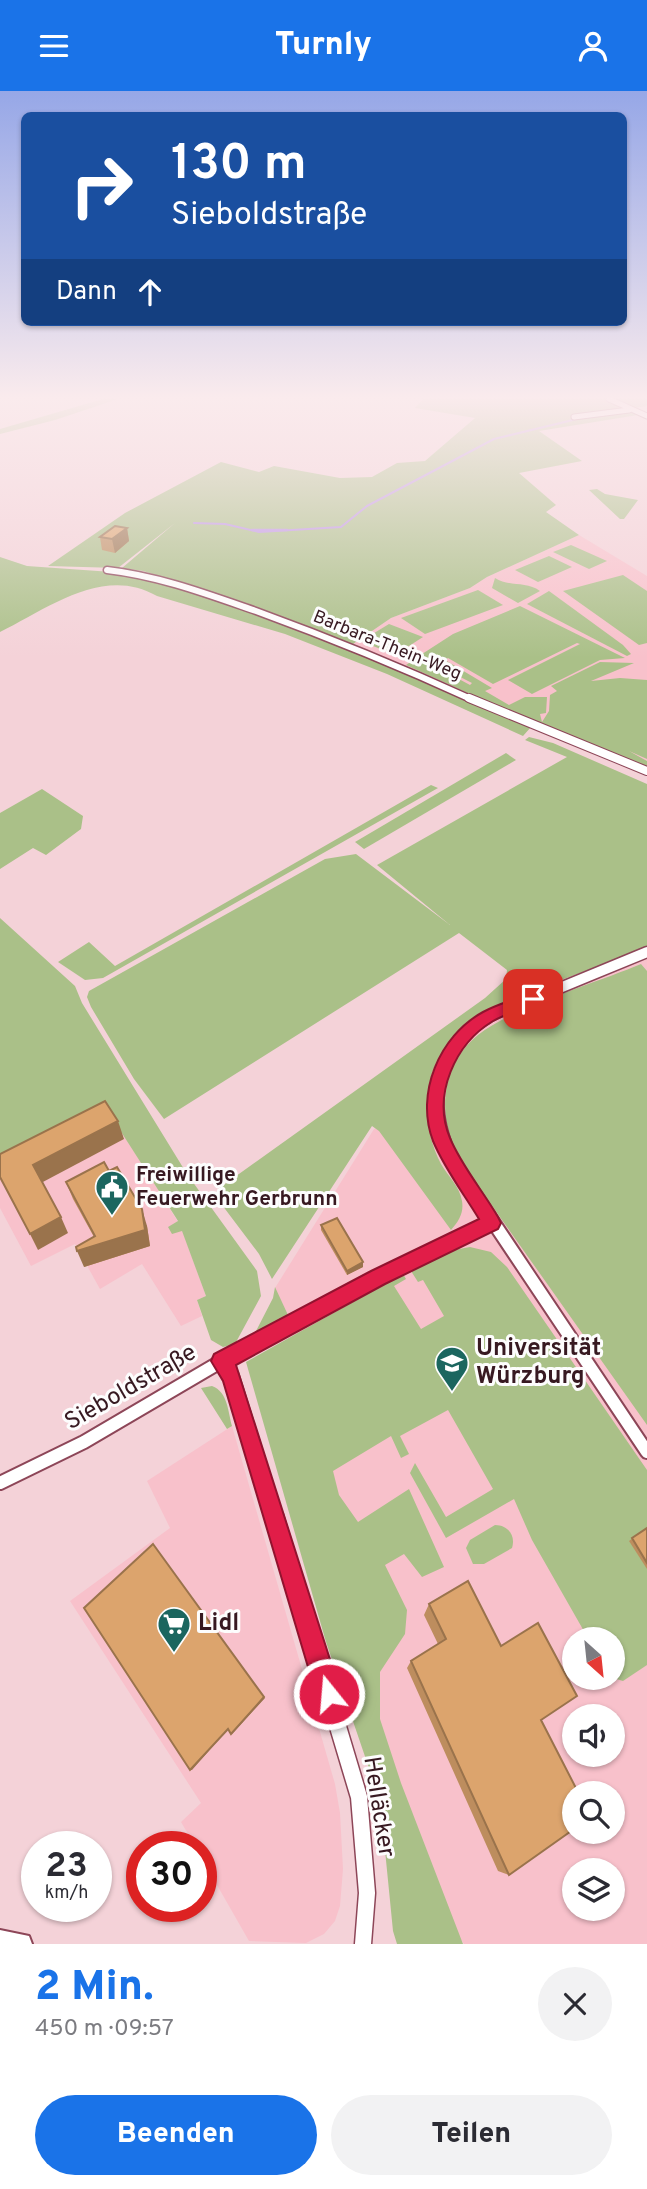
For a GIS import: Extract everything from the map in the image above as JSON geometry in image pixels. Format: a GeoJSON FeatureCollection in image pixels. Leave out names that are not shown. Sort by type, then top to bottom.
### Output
{"type":"FeatureCollection","features":[{"type":"Feature","properties":{"kind":"street","name":"Barbara-Thein-Weg"},"geometry":{"type":"LineString","coordinates":[[107,570],[129,572],[187,587],[351,645],[519,720],[647,771]]}},
{"type":"Feature","properties":{"kind":"street"},"geometry":{"type":"LineString","coordinates":[[647,952],[488,1017],[449,1056],[438,1080],[435,1115],[442,1140],[491,1223],[647,1452]]}},
{"type":"Feature","properties":{"kind":"street","name":"Sieboldstraße"},"geometry":{"type":"LineString","coordinates":[[0,1483],[84,1442],[222,1361],[378,1277],[491,1223]]}},
{"type":"Feature","properties":{"kind":"street","name":"Helläcker"},"geometry":{"type":"LineString","coordinates":[[222,1361],[232,1376],[359,1797],[367,1893],[363,1944]]}},
{"type":"Feature","properties":{"kind":"street"},"geometry":{"type":"LineString","coordinates":[[0,1941],[21,1944]]}},
{"type":"Feature","properties":{"kind":"shaded area"},"geometry":{"type":"Polygon","coordinates":[[[579,535],[647,576],[647,769],[353,644],[391,618],[470,588],[487,577],[579,535]]]}},
{"type":"Feature","properties":{"kind":"shaded area","name":"Universität Würzburg"},"geometry":{"type":"Polygon","coordinates":[[[647,886],[647,1944],[464,1944],[410,1864],[298,1337],[275,1288],[374,1129],[412,1108],[438,1040],[647,886]]]}},
{"type":"Feature","properties":{"kind":"shaded area"},"geometry":{"type":"Polygon","coordinates":[[[111,1115],[178,1222],[169,1227],[182,1230],[206,1296],[197,1300],[202,1316],[181,1326],[142,1264],[100,1289],[75,1244],[31,1266],[0,1208],[0,1172],[111,1115]]]}},
{"type":"Feature","properties":{"kind":"shaded area"},"geometry":{"type":"Polygon","coordinates":[[[232,1426],[335,1784],[340,1813],[343,1869],[340,1906],[335,1921],[324,1934],[306,1943],[249,1941],[217,1885],[217,1831],[186,1831],[181,1822],[201,1803],[70,1601],[170,1528],[147,1481],[232,1426]]]}},
{"type":"Feature","properties":{"kind":"green space"},"geometry":{"type":"Polygon","coordinates":[[[177,485],[533,485],[556,505],[546,512],[579,535],[487,577],[470,588],[391,618],[353,644],[188,585],[143,571],[122,568],[175,523],[118,568],[48,566],[125,513],[177,485]]]}},
{"type":"Feature","properties":{"kind":"green space"},"geometry":{"type":"Polygon","coordinates":[[[597,489],[605,494],[638,500],[624,519],[620,519],[589,490],[597,489]]]}},
{"type":"Feature","properties":{"kind":"green space"},"geometry":{"type":"Polygon","coordinates":[[[571,545],[607,561],[589,569],[553,552],[571,545]]]}},
{"type":"Feature","properties":{"kind":"green space"},"geometry":{"type":"Polygon","coordinates":[[[549,556],[572,567],[538,582],[515,570],[549,556]]]}},
{"type":"Feature","properties":{"kind":"green space"},"geometry":{"type":"Polygon","coordinates":[[[0,557],[27,566],[112,572],[180,587],[351,647],[531,727],[523,736],[387,674],[285,634],[137,588],[117,585],[77,593],[0,632],[0,557]]]}},
{"type":"Feature","properties":{"kind":"green space"},"geometry":{"type":"Polygon","coordinates":[[[623,575],[647,591],[647,643],[639,645],[563,591],[623,575]]]}},
{"type":"Feature","properties":{"kind":"green space"},"geometry":{"type":"Polygon","coordinates":[[[495,578],[540,591],[518,603],[492,588],[495,578]]]}},
{"type":"Feature","properties":{"kind":"green space"},"geometry":{"type":"Polygon","coordinates":[[[478,590],[503,605],[425,634],[401,618],[478,590]]]}},
{"type":"Feature","properties":{"kind":"green space"},"geometry":{"type":"Polygon","coordinates":[[[549,591],[623,645],[631,654],[627,656],[527,604],[549,591]]]}},
{"type":"Feature","properties":{"kind":"green space"},"geometry":{"type":"Polygon","coordinates":[[[520,606],[625,658],[600,660],[532,694],[508,680],[580,644],[577,643],[493,684],[448,658],[445,660],[492,688],[485,691],[509,705],[525,697],[547,697],[546,713],[540,714],[542,722],[549,711],[550,695],[557,691],[551,686],[600,662],[634,663],[591,681],[620,678],[647,680],[647,759],[629,751],[647,761],[647,769],[527,720],[406,665],[418,657],[470,685],[472,683],[419,656],[453,634],[520,606]]]}},
{"type":"Feature","properties":{"kind":"green space"},"geometry":{"type":"Polygon","coordinates":[[[389,624],[423,637],[395,655],[361,641],[389,624]]]}},
{"type":"Feature","properties":{"kind":"green space"},"geometry":{"type":"Polygon","coordinates":[[[529,737],[553,743],[647,784],[647,949],[522,996],[476,1021],[445,1048],[431,1079],[427,1114],[434,1148],[462,1201],[460,1217],[451,1230],[379,1131],[372,1126],[272,1279],[259,1254],[216,1197],[218,1189],[485,998],[506,979],[507,970],[459,933],[164,1119],[134,1079],[91,1007],[87,997],[89,991],[325,859],[356,854],[450,925],[377,865],[567,757],[525,740],[529,737]]]}},
{"type":"Feature","properties":{"kind":"green space"},"geometry":{"type":"Polygon","coordinates":[[[506,753],[516,760],[364,849],[355,842],[506,753]]]}},
{"type":"Feature","properties":{"kind":"green space"},"geometry":{"type":"Polygon","coordinates":[[[431,785],[438,788],[103,978],[85,980],[58,962],[89,942],[115,966],[431,785]]]}},
{"type":"Feature","properties":{"kind":"green space"},"geometry":{"type":"Polygon","coordinates":[[[42,789],[83,816],[81,829],[46,855],[33,848],[0,869],[0,813],[42,789]]]}},
{"type":"Feature","properties":{"kind":"green space"},"geometry":{"type":"Polygon","coordinates":[[[0,918],[75,986],[82,1003],[187,1174],[257,1271],[261,1296],[235,1344],[223,1347],[211,1340],[197,1300],[206,1296],[182,1231],[172,1234],[168,1227],[178,1221],[111,1116],[0,1172],[0,918]]]}},
{"type":"Feature","properties":{"kind":"green space"},"geometry":{"type":"Polygon","coordinates":[[[641,964],[647,971],[647,1425],[461,1162],[453,1146],[445,1112],[449,1078],[455,1063],[478,1035],[534,1005],[641,964]]]}},
{"type":"Feature","properties":{"kind":"green space"},"geometry":{"type":"Polygon","coordinates":[[[470,1247],[491,1252],[507,1267],[647,1470],[647,1665],[625,1680],[625,1627],[582,1627],[532,1540],[514,1499],[446,1538],[410,1473],[415,1463],[446,1517],[493,1489],[448,1410],[400,1436],[409,1454],[401,1458],[391,1436],[333,1471],[339,1495],[358,1522],[409,1489],[444,1567],[422,1577],[404,1554],[385,1565],[407,1610],[405,1634],[380,1672],[380,1719],[401,1783],[463,1944],[397,1944],[393,1931],[383,1830],[372,1777],[326,1642],[246,1362],[403,1274],[406,1279],[394,1286],[421,1329],[444,1316],[423,1280],[418,1282],[411,1271],[454,1250],[470,1247]]]}},
{"type":"Feature","properties":{"kind":"green space"},"geometry":{"type":"Polygon","coordinates":[[[275,1287],[288,1315],[255,1333],[273,1298],[275,1287]]]}},
{"type":"Feature","properties":{"kind":"green space"},"geometry":{"type":"Polygon","coordinates":[[[212,1386],[221,1393],[227,1403],[232,1426],[227,1429],[201,1388],[212,1386]]]}},
{"type":"Feature","properties":{"kind":"green space"},"geometry":{"type":"Polygon","coordinates":[[[495,1525],[510,1532],[513,1539],[512,1548],[484,1564],[473,1564],[466,1548],[470,1540],[495,1525]]]}},
{"type":"Feature","properties":{"kind":"building"},"geometry":{"type":"Polygon","coordinates":[[[115,526],[127,528],[112,539],[100,537],[115,526]]]}},
{"type":"Feature","properties":{"kind":"building"},"geometry":{"type":"Polygon","coordinates":[[[105,1101],[118,1121],[33,1165],[61,1217],[30,1234],[0,1177],[0,1154],[105,1101]]]}},
{"type":"Feature","properties":{"kind":"building","name":"Freiwillige Feuerwehr Gerbrunn"},"geometry":{"type":"Polygon","coordinates":[[[104,1162],[109,1171],[117,1167],[142,1209],[145,1230],[77,1251],[76,1247],[95,1236],[66,1182],[104,1162]]]}},
{"type":"Feature","properties":{"kind":"building"},"geometry":{"type":"Polygon","coordinates":[[[337,1218],[363,1262],[347,1271],[321,1225],[337,1218]]]}},
{"type":"Feature","properties":{"kind":"building"},"geometry":{"type":"Polygon","coordinates":[[[647,1528],[647,1563],[632,1538],[647,1528]]]}},
{"type":"Feature","properties":{"kind":"building","name":"Lidl"},"geometry":{"type":"Polygon","coordinates":[[[153,1544],[264,1697],[231,1734],[228,1729],[190,1770],[84,1608],[153,1544]]]}},
{"type":"Feature","properties":{"kind":"building"},"geometry":{"type":"Polygon","coordinates":[[[468,1581],[501,1646],[538,1623],[562,1668],[562,1691],[574,1691],[577,1696],[541,1720],[562,1761],[562,1767],[565,1767],[572,1781],[562,1781],[562,1837],[509,1875],[411,1661],[446,1639],[429,1604],[468,1581]]]}},
{"type":"Feature","properties":{"kind":"waterway"},"geometry":{"type":"LineString","coordinates":[[194,523],[225,524],[259,532],[341,527],[367,506],[406,485]]}},
{"type":"Feature","properties":{"kind":"waterway"},"geometry":{"type":"LineString","coordinates":[[252,530],[287,530]]}},
{"type":"Feature","properties":{"kind":"place","name":"Freiwillige Feuerwehr Gerbrunn"},"geometry":{"type":"Point","coordinates":[112,1217]}},
{"type":"Feature","properties":{"kind":"place","name":"Universität Würzburg"},"geometry":{"type":"Point","coordinates":[452,1393]}},
{"type":"Feature","properties":{"kind":"place","name":"Lidl"},"geometry":{"type":"Point","coordinates":[174,1654]}},
{"type":"Feature","properties":{"kind":"route"},"geometry":{"type":"LineString","coordinates":[[329,1694],[232,1376],[222,1361],[378,1277],[491,1223],[442,1140],[435,1115],[438,1080],[453,1049],[475,1026],[488,1017],[533,999]]}}]}
